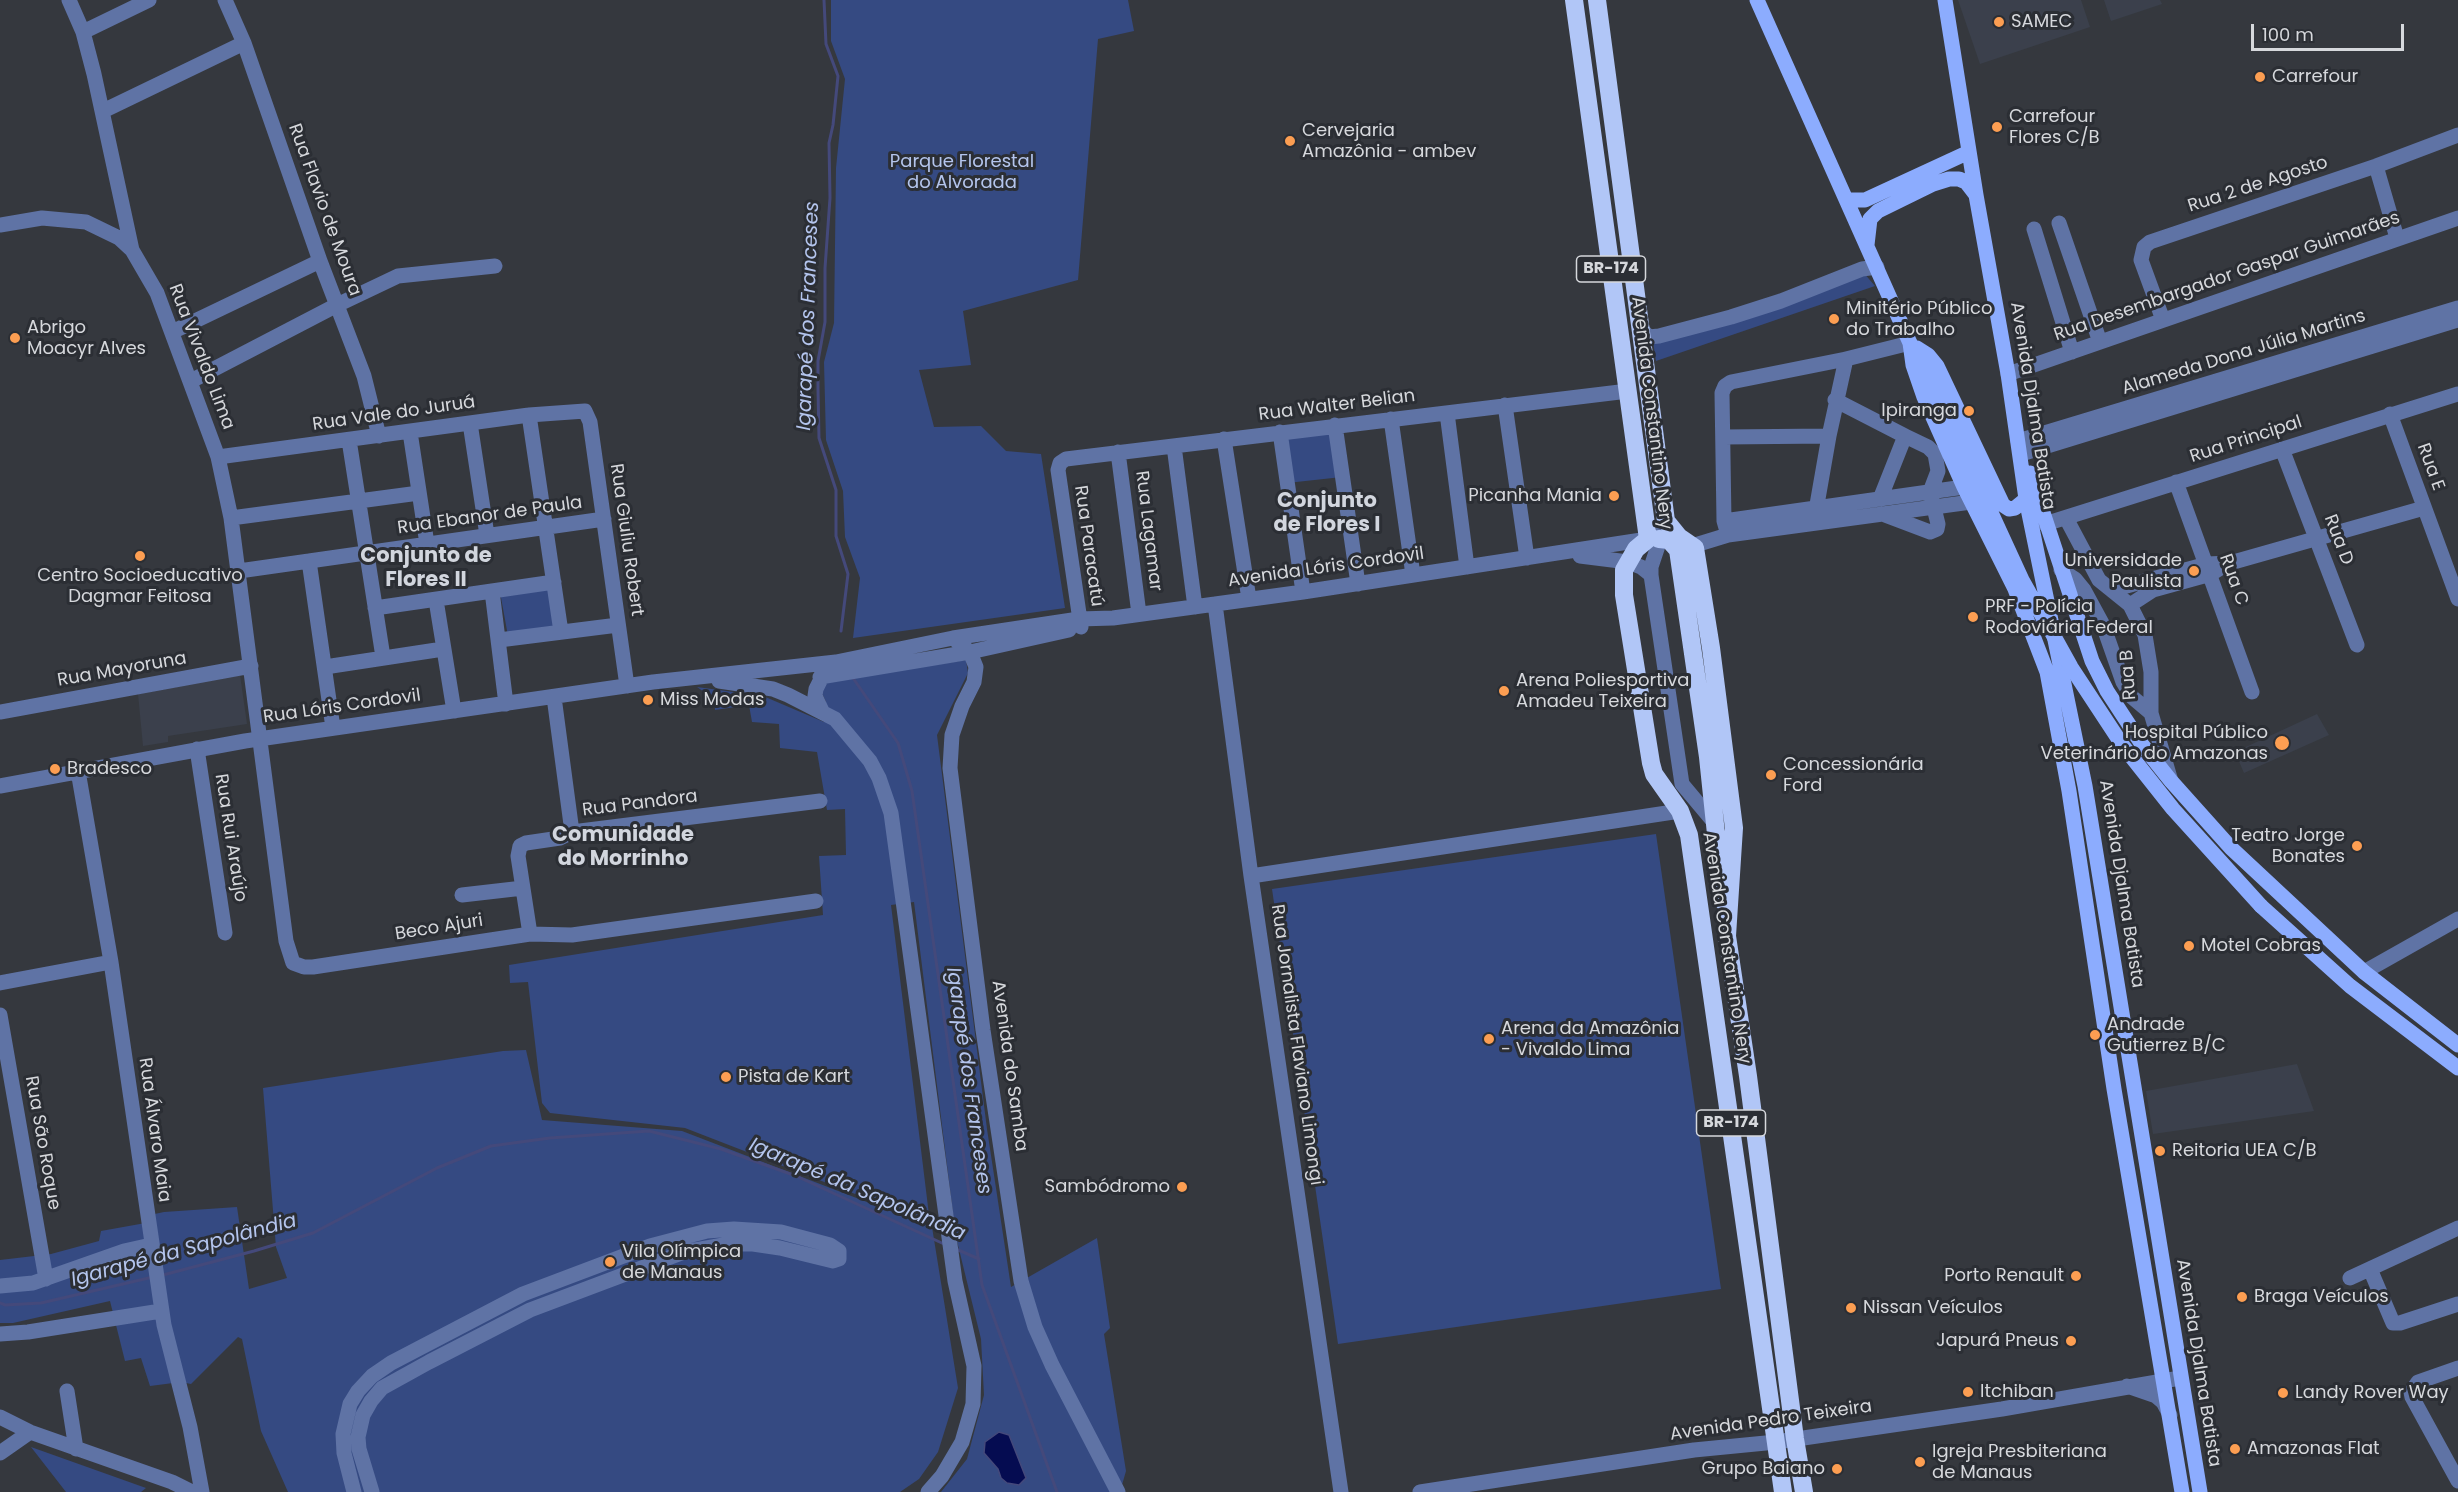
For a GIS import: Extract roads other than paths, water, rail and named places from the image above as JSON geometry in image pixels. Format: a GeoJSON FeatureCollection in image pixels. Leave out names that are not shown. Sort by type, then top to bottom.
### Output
{"type":"FeatureCollection","features":[{"type":"Feature","properties":{"kind":"highway","name":"Avenida Constantino Nery"},"geometry":{"type":"LineString","coordinates":[[1574,0],[1628,391],[1658,533]]}},
{"type":"Feature","properties":{"kind":"highway","name":"Avenida Constantino Nery"},"geometry":{"type":"LineString","coordinates":[[1597,0],[1642,330],[1658,533]]}},
{"type":"Feature","properties":{"kind":"highway","name":"Avenida Constantino Nery"},"geometry":{"type":"LineString","coordinates":[[1658,533],[1636,549],[1628,562],[1623,580],[1624,595],[1651,763],[1654,774],[1680,811],[1689,836],[1783,1492]]}},
{"type":"Feature","properties":{"kind":"highway"},"geometry":{"type":"LineString","coordinates":[[1658,533],[1679,537],[1692,546]]}},
{"type":"Feature","properties":{"kind":"highway","name":"BR-174"},"geometry":{"type":"LineString","coordinates":[[1658,533],[1678,550],[1708,757],[1727,936]]}},
{"type":"Feature","properties":{"kind":"highway","name":"Avenida Constantino Nery"},"geometry":{"type":"LineString","coordinates":[[1692,546],[1695,548],[1711,648],[1734,828],[1727,936],[1804,1492]]}},
{"type":"Feature","properties":{"kind":"main road"},"geometry":{"type":"LineString","coordinates":[[1757,0],[1910,343],[1948,419],[2022,580],[2071,667],[2123,746],[2173,808],[2261,906],[2350,986],[2458,1068]]}},
{"type":"Feature","properties":{"kind":"main road","name":"Avenida Djalma Batista"},"geometry":{"type":"LineString","coordinates":[[1945,0],[2020,447],[2026,499],[2085,786],[2200,1492]]}},
{"type":"Feature","properties":{"kind":"main road"},"geometry":{"type":"LineString","coordinates":[[1846,200],[1865,201],[1969,152]]}},
{"type":"Feature","properties":{"kind":"main road"},"geometry":{"type":"LineString","coordinates":[[1868,246],[1870,219],[1878,211],[1933,184],[1949,179],[1959,179],[1966,182],[1976,195]]}},
{"type":"Feature","properties":{"kind":"main road"},"geometry":{"type":"LineString","coordinates":[[1910,343],[1928,355],[1937,366],[2003,505],[2009,509],[2014,508],[2026,499]]}},
{"type":"Feature","properties":{"kind":"main road","name":"Avenida Djalma Batista"},"geometry":{"type":"LineString","coordinates":[[1910,343],[1918,384],[1971,502],[2015,589],[2047,672],[2182,1492]]}},
{"type":"Feature","properties":{"kind":"main road"},"geometry":{"type":"LineString","coordinates":[[2020,447],[2092,661],[2107,691],[2143,746],[2231,848],[2364,972],[2458,1045]]}},
{"type":"Feature","properties":{"kind":"street","name":"Rua Vivaldo Lima"},"geometry":{"type":"LineString","coordinates":[[69,0],[83,32],[103,111],[132,250],[157,293],[218,457],[239,571],[260,739]]}},
{"type":"Feature","properties":{"kind":"street"},"geometry":{"type":"LineString","coordinates":[[83,32],[149,0]]}},
{"type":"Feature","properties":{"kind":"street","name":"Rua Flavio de Moura"},"geometry":{"type":"LineString","coordinates":[[225,0],[244,43],[320,261],[364,376],[380,436]]}},
{"type":"Feature","properties":{"kind":"street"},"geometry":{"type":"LineString","coordinates":[[103,111],[244,43]]}},
{"type":"Feature","properties":{"kind":"street","name":"Rua 2 de Agosto"},"geometry":{"type":"LineString","coordinates":[[2163,320],[2142,260],[2144,247],[2150,242],[2376,166],[2458,135]]}},
{"type":"Feature","properties":{"kind":"street"},"geometry":{"type":"LineString","coordinates":[[2376,166],[2397,238]]}},
{"type":"Feature","properties":{"kind":"street"},"geometry":{"type":"LineString","coordinates":[[0,225],[42,218],[86,222],[120,238],[132,250]]}},
{"type":"Feature","properties":{"kind":"street","name":"Rua Desembargador Gaspar Guimarães"},"geometry":{"type":"LineString","coordinates":[[2008,374],[2458,218]]}},
{"type":"Feature","properties":{"kind":"street"},"geometry":{"type":"LineString","coordinates":[[2059,223],[2100,342]]}},
{"type":"Feature","properties":{"kind":"street"},"geometry":{"type":"LineString","coordinates":[[2034,229],[2072,352]]}},
{"type":"Feature","properties":{"kind":"street"},"geometry":{"type":"LineString","coordinates":[[172,332],[320,261]]}},
{"type":"Feature","properties":{"kind":"street"},"geometry":{"type":"LineString","coordinates":[[191,381],[337,304],[398,276],[495,266]]}},
{"type":"Feature","properties":{"kind":"street"},"geometry":{"type":"LineString","coordinates":[[1642,330],[1649,337],[1659,336],[1710,323],[1781,301],[1863,269],[1877,267]]}},
{"type":"Feature","properties":{"kind":"street","name":"Alameda Dona Júlia Martins"},"geometry":{"type":"LineString","coordinates":[[2020,447],[2295,363],[2458,308]]}},
{"type":"Feature","properties":{"kind":"street","name":"Alameda Dona Júlia Martins"},"geometry":{"type":"LineString","coordinates":[[2295,363],[2458,320]]}},
{"type":"Feature","properties":{"kind":"street"},"geometry":{"type":"LineString","coordinates":[[1726,528],[1722,393],[1725,386],[1731,382],[1846,359],[1910,343]]}},
{"type":"Feature","properties":{"kind":"street"},"geometry":{"type":"LineString","coordinates":[[1815,523],[1815,507],[1835,400],[1846,359]]}},
{"type":"Feature","properties":{"kind":"street","name":"Rua Walter Belian"},"geometry":{"type":"LineString","coordinates":[[1058,470],[1060,463],[1066,459],[1628,391]]}},
{"type":"Feature","properties":{"kind":"street","name":"Rua Principal"},"geometry":{"type":"LineString","coordinates":[[2045,524],[2458,394]]}},
{"type":"Feature","properties":{"kind":"street"},"geometry":{"type":"LineString","coordinates":[[1692,546],[1726,528],[1815,507],[1861,502],[1881,506],[1930,532],[1936,529],[1938,524],[1933,499],[1938,471],[1935,454],[1928,447],[1835,400]]}},
{"type":"Feature","properties":{"kind":"street"},"geometry":{"type":"LineString","coordinates":[[1505,405],[1527,558]]}},
{"type":"Feature","properties":{"kind":"street","name":"Rua Vale do Juruá"},"geometry":{"type":"LineString","coordinates":[[218,457],[574,410]]}},
{"type":"Feature","properties":{"kind":"street","name":"Rua Giuliu Robert"},"geometry":{"type":"LineString","coordinates":[[574,410],[585,411],[590,422],[627,686]]}},
{"type":"Feature","properties":{"kind":"street"},"geometry":{"type":"LineString","coordinates":[[1447,413],[1467,567]]}},
{"type":"Feature","properties":{"kind":"street","name":"Rua E"},"geometry":{"type":"LineString","coordinates":[[2390,414],[2458,599]]}},
{"type":"Feature","properties":{"kind":"street"},"geometry":{"type":"LineString","coordinates":[[529,415],[561,632]]}},
{"type":"Feature","properties":{"kind":"street"},"geometry":{"type":"LineString","coordinates":[[1391,419],[1413,575]]}},
{"type":"Feature","properties":{"kind":"street"},"geometry":{"type":"LineString","coordinates":[[470,423],[487,535]]}},
{"type":"Feature","properties":{"kind":"street"},"geometry":{"type":"LineString","coordinates":[[1335,426],[1358,584]]}},
{"type":"Feature","properties":{"kind":"street"},"geometry":{"type":"LineString","coordinates":[[410,432],[427,544]]}},
{"type":"Feature","properties":{"kind":"street"},"geometry":{"type":"LineString","coordinates":[[1280,432],[1303,592]]}},
{"type":"Feature","properties":{"kind":"street"},"geometry":{"type":"LineString","coordinates":[[1723,437],[1829,436]]}},
{"type":"Feature","properties":{"kind":"street"},"geometry":{"type":"LineString","coordinates":[[1881,506],[1905,436]]}},
{"type":"Feature","properties":{"kind":"street"},"geometry":{"type":"LineString","coordinates":[[1224,439],[1249,599]]}},
{"type":"Feature","properties":{"kind":"street"},"geometry":{"type":"LineString","coordinates":[[349,440],[382,657]]}},
{"type":"Feature","properties":{"kind":"street"},"geometry":{"type":"LineString","coordinates":[[1174,446],[1195,607]]}},
{"type":"Feature","properties":{"kind":"street","name":"Rua D"},"geometry":{"type":"LineString","coordinates":[[2282,449],[2357,645]]}},
{"type":"Feature","properties":{"kind":"street","name":"Rua Lagamar"},"geometry":{"type":"LineString","coordinates":[[1118,452],[1139,614]]}},
{"type":"Feature","properties":{"kind":"street","name":"Rua Paracatú"},"geometry":{"type":"LineString","coordinates":[[1058,470],[1080,623]]}},
{"type":"Feature","properties":{"kind":"street","name":"Rua C"},"geometry":{"type":"LineString","coordinates":[[2176,482],[2252,692]]}},
{"type":"Feature","properties":{"kind":"street"},"geometry":{"type":"LineString","coordinates":[[1933,499],[1964,487]]}},
{"type":"Feature","properties":{"kind":"street"},"geometry":{"type":"LineString","coordinates":[[231,518],[419,493]]}},
{"type":"Feature","properties":{"kind":"street"},"geometry":{"type":"LineString","coordinates":[[1726,528],[1815,523],[1881,506],[1933,499],[1971,502]]}},
{"type":"Feature","properties":{"kind":"street"},"geometry":{"type":"LineString","coordinates":[[2112,591],[2209,569],[2424,508]]}},
{"type":"Feature","properties":{"kind":"street","name":"Rua B"},"geometry":{"type":"LineString","coordinates":[[2066,518],[2093,572],[2105,587],[2130,605],[2145,635],[2149,653],[2151,713],[2171,781]]}},
{"type":"Feature","properties":{"kind":"street","name":"Rua Ebanor de Paula"},"geometry":{"type":"LineString","coordinates":[[239,571],[604,519]]}},
{"type":"Feature","properties":{"kind":"street"},"geometry":{"type":"LineString","coordinates":[[1658,533],[1651,575],[1682,784],[1713,821]]}},
{"type":"Feature","properties":{"kind":"street","name":"Avenida Lóris Cordovil"},"geometry":{"type":"LineString","coordinates":[[820,677],[953,638],[1080,623],[1358,584],[1548,555],[1658,533]]}},
{"type":"Feature","properties":{"kind":"street","name":"Avenida Lóris Cordovil"},"geometry":{"type":"LineString","coordinates":[[1548,555],[1599,557],[1628,562],[1641,567],[1651,575]]}},
{"type":"Feature","properties":{"kind":"street"},"geometry":{"type":"LineString","coordinates":[[309,561],[333,728]]}},
{"type":"Feature","properties":{"kind":"street"},"geometry":{"type":"LineString","coordinates":[[2130,605],[2153,590],[2209,569]]}},
{"type":"Feature","properties":{"kind":"street"},"geometry":{"type":"LineString","coordinates":[[2061,570],[2075,579],[2084,590],[2103,625],[2123,682],[2132,697],[2151,713]]}},
{"type":"Feature","properties":{"kind":"street"},"geometry":{"type":"LineString","coordinates":[[375,608],[554,582]]}},
{"type":"Feature","properties":{"kind":"street"},"geometry":{"type":"LineString","coordinates":[[492,591],[506,704]]}},
{"type":"Feature","properties":{"kind":"street"},"geometry":{"type":"LineString","coordinates":[[436,600],[454,711]]}},
{"type":"Feature","properties":{"kind":"street","name":"Rua Jornalista Flaviano Limongi"},"geometry":{"type":"LineString","coordinates":[[1215,604],[1251,876],[1341,1492]]}},
{"type":"Feature","properties":{"kind":"street","name":"Avenida Lóris Cordovil"},"geometry":{"type":"LineString","coordinates":[[692,678],[836,662],[870,662],[970,651],[1080,623]]}},
{"type":"Feature","properties":{"kind":"street"},"geometry":{"type":"LineString","coordinates":[[499,640],[618,625]]}},
{"type":"Feature","properties":{"kind":"street"},"geometry":{"type":"LineString","coordinates":[[953,638],[970,651]]}},
{"type":"Feature","properties":{"kind":"street"},"geometry":{"type":"LineString","coordinates":[[325,667],[443,649]]}},
{"type":"Feature","properties":{"kind":"street","name":"Avenida do Samba"},"geometry":{"type":"LineString","coordinates":[[970,651],[976,667],[976,675],[954,728],[950,768],[983,1030],[1021,1281],[1035,1327],[1052,1365],[1118,1492]]}},
{"type":"Feature","properties":{"kind":"street"},"geometry":{"type":"LineString","coordinates":[[822,711],[815,696],[820,677],[836,662]]}},
{"type":"Feature","properties":{"kind":"street","name":"Rua Mayoruna"},"geometry":{"type":"LineString","coordinates":[[0,712],[250,666]]}},
{"type":"Feature","properties":{"kind":"street"},"geometry":{"type":"LineString","coordinates":[[692,678],[773,689],[835,719],[865,754],[879,778],[891,813],[946,1222],[955,1281],[972,1349],[975,1383],[969,1423],[954,1459],[928,1492]]}},
{"type":"Feature","properties":{"kind":"street","name":"Rua Lóris Cordovil"},"geometry":{"type":"LineString","coordinates":[[0,786],[260,739],[692,678]]}},
{"type":"Feature","properties":{"kind":"street"},"geometry":{"type":"LineString","coordinates":[[554,697],[572,832]]}},
{"type":"Feature","properties":{"kind":"street","name":"Beco Ajuri"},"geometry":{"type":"LineString","coordinates":[[260,739],[286,941],[293,963],[313,967],[530,934],[572,935],[816,901]]}},
{"type":"Feature","properties":{"kind":"street","name":"Rua Rui Araújo"},"geometry":{"type":"LineString","coordinates":[[197,749],[225,933]]}},
{"type":"Feature","properties":{"kind":"street","name":"Rua Álvaro Maia"},"geometry":{"type":"LineString","coordinates":[[78,771],[111,962],[161,1311],[167,1343],[190,1427],[202,1492]]}},
{"type":"Feature","properties":{"kind":"street","name":"Rua Pandora"},"geometry":{"type":"LineString","coordinates":[[530,934],[518,856],[522,844],[560,838],[572,832],[820,801]]}},
{"type":"Feature","properties":{"kind":"street"},"geometry":{"type":"LineString","coordinates":[[1251,876],[1680,811]]}},
{"type":"Feature","properties":{"kind":"street"},"geometry":{"type":"LineString","coordinates":[[462,895],[523,888]]}},
{"type":"Feature","properties":{"kind":"street"},"geometry":{"type":"LineString","coordinates":[[2364,972],[2458,919]]}},
{"type":"Feature","properties":{"kind":"street"},"geometry":{"type":"LineString","coordinates":[[0,983],[111,962]]}},
{"type":"Feature","properties":{"kind":"street","name":"Rua São Roque"},"geometry":{"type":"LineString","coordinates":[[0,1015],[46,1278]]}},
{"type":"Feature","properties":{"kind":"street"},"geometry":{"type":"LineString","coordinates":[[2350,1278],[2458,1228]]}},
{"type":"Feature","properties":{"kind":"street"},"geometry":{"type":"LineString","coordinates":[[354,1492],[344,1453],[343,1434],[350,1404],[358,1391],[372,1376],[523,1294],[588,1268],[680,1237],[734,1229],[773,1231],[830,1245],[838,1251],[839,1256],[836,1261],[753,1244],[729,1244],[684,1252],[530,1310],[478,1336],[382,1389],[371,1401],[363,1415],[358,1437],[359,1449],[372,1492]]}},
{"type":"Feature","properties":{"kind":"street"},"geometry":{"type":"LineString","coordinates":[[680,1237],[684,1252]]}},
{"type":"Feature","properties":{"kind":"street"},"geometry":{"type":"LineString","coordinates":[[0,1286],[18,1286],[124,1251],[152,1252]]}},
{"type":"Feature","properties":{"kind":"street"},"geometry":{"type":"LineString","coordinates":[[588,1268],[595,1285]]}},
{"type":"Feature","properties":{"kind":"street"},"geometry":{"type":"LineString","coordinates":[[2370,1269],[2393,1323],[2400,1323],[2458,1304]]}},
{"type":"Feature","properties":{"kind":"street"},"geometry":{"type":"LineString","coordinates":[[0,1334],[28,1332],[161,1311]]}},
{"type":"Feature","properties":{"kind":"street"},"geometry":{"type":"LineString","coordinates":[[471,1321],[478,1336]]}},
{"type":"Feature","properties":{"kind":"street"},"geometry":{"type":"LineString","coordinates":[[422,1347],[429,1362]]}},
{"type":"Feature","properties":{"kind":"street"},"geometry":{"type":"LineString","coordinates":[[2458,1368],[2418,1382],[2411,1392],[2458,1481]]}},
{"type":"Feature","properties":{"kind":"street","name":"Avenida Pedro Teixeira"},"geometry":{"type":"LineString","coordinates":[[1420,1492],[1694,1450],[1776,1442],[2002,1409],[2180,1378]]}},
{"type":"Feature","properties":{"kind":"street","name":"Avenida Pedro Teixeira"},"geometry":{"type":"LineString","coordinates":[[2127,1386],[2156,1396],[2163,1402],[2170,1414]]}},
{"type":"Feature","properties":{"kind":"street"},"geometry":{"type":"LineString","coordinates":[[67,1391],[76,1449]]}},
{"type":"Feature","properties":{"kind":"street"},"geometry":{"type":"LineString","coordinates":[[0,1417],[30,1432],[163,1479],[192,1492]]}},
{"type":"Feature","properties":{"kind":"street"},"geometry":{"type":"LineString","coordinates":[[0,1453],[30,1432]]}},
{"type":"Feature","properties":{"kind":"waterway","name":"Igarapé dos Franceses"},"geometry":{"type":"LineString","coordinates":[[824,0],[826,44],[838,76],[829,143],[830,198],[825,268],[825,322],[818,361],[819,438],[836,490],[836,536],[848,574],[841,631]]}},
{"type":"Feature","properties":{"kind":"waterway","name":"Igarapé dos Franceses"},"geometry":{"type":"LineString","coordinates":[[853,678],[898,743],[912,791],[982,1285],[1057,1492]]}},
{"type":"Feature","properties":{"kind":"waterway","name":"Igarapé da Sapolândia"},"geometry":{"type":"LineString","coordinates":[[163,1275],[313,1233],[437,1168],[491,1146],[550,1138],[649,1131],[721,1149],[796,1176],[944,1244]]}},
{"type":"Feature","properties":{"kind":"waterway","name":"Igarapé da Sapolândia"},"geometry":{"type":"LineString","coordinates":[[956,1249],[979,1259]]}},
{"type":"Feature","properties":{"kind":"waterway","name":"Igarapé da Sapolândia"},"geometry":{"type":"LineString","coordinates":[[0,1303],[5,1305],[41,1303],[153,1277]]}},
{"type":"Feature","properties":{"kind":"place","name":"SAMEC"},"geometry":{"type":"Point","coordinates":[1999,22]}},
{"type":"Feature","properties":{"kind":"place","name":"Carrefour"},"geometry":{"type":"Point","coordinates":[2260,77]}},
{"type":"Feature","properties":{"kind":"place","name":"Carrefour Flores C/B"},"geometry":{"type":"Point","coordinates":[1997,127]}},
{"type":"Feature","properties":{"kind":"place","name":"Cervejaria Amazônia - ambev"},"geometry":{"type":"Point","coordinates":[1290,141]}},
{"type":"Feature","properties":{"kind":"place","name":"Minitério Público do Trabalho"},"geometry":{"type":"Point","coordinates":[1834,319]}},
{"type":"Feature","properties":{"kind":"place","name":"Abrigo Moacyr Alves"},"geometry":{"type":"Point","coordinates":[15,338]}},
{"type":"Feature","properties":{"kind":"place","name":"Ipiranga"},"geometry":{"type":"Point","coordinates":[1969,411]}},
{"type":"Feature","properties":{"kind":"place","name":"Picanha Mania"},"geometry":{"type":"Point","coordinates":[1614,496]}},
{"type":"Feature","properties":{"kind":"place","name":"Centro Socioeducativo Dagmar Feitosa"},"geometry":{"type":"Point","coordinates":[140,556]}},
{"type":"Feature","properties":{"kind":"place","name":"Universidade Paulista"},"geometry":{"type":"Point","coordinates":[2194,571]}},
{"type":"Feature","properties":{"kind":"place","name":"PRF - Polícia Rodoviária Federal"},"geometry":{"type":"Point","coordinates":[1973,617]}},
{"type":"Feature","properties":{"kind":"place","name":"Arena Poliesportiva Amadeu Teixeira"},"geometry":{"type":"Point","coordinates":[1504,691]}},
{"type":"Feature","properties":{"kind":"place","name":"Miss Modas"},"geometry":{"type":"Point","coordinates":[648,700]}},
{"type":"Feature","properties":{"kind":"place","name":"Hospital Público Veterinário do Amazonas"},"geometry":{"type":"Point","coordinates":[2282,743]}},
{"type":"Feature","properties":{"kind":"place","name":"Bradesco"},"geometry":{"type":"Point","coordinates":[55,769]}},
{"type":"Feature","properties":{"kind":"place","name":"Concessionária Ford"},"geometry":{"type":"Point","coordinates":[1771,775]}},
{"type":"Feature","properties":{"kind":"place","name":"Teatro Jorge Bonates"},"geometry":{"type":"Point","coordinates":[2357,846]}},
{"type":"Feature","properties":{"kind":"place","name":"Motel Cobras"},"geometry":{"type":"Point","coordinates":[2189,946]}},
{"type":"Feature","properties":{"kind":"place","name":"Andrade Gutierrez B/C"},"geometry":{"type":"Point","coordinates":[2095,1035]}},
{"type":"Feature","properties":{"kind":"place","name":"Arena da Amazônia - Vivaldo Lima"},"geometry":{"type":"Point","coordinates":[1489,1039]}},
{"type":"Feature","properties":{"kind":"place","name":"Pista de Kart"},"geometry":{"type":"Point","coordinates":[726,1077]}},
{"type":"Feature","properties":{"kind":"place","name":"Reitoria UEA C/B"},"geometry":{"type":"Point","coordinates":[2160,1151]}},
{"type":"Feature","properties":{"kind":"place","name":"Sambódromo"},"geometry":{"type":"Point","coordinates":[1182,1187]}},
{"type":"Feature","properties":{"kind":"place","name":"Vila Olímpica de Manaus"},"geometry":{"type":"Point","coordinates":[610,1262]}},
{"type":"Feature","properties":{"kind":"place","name":"Porto Renault"},"geometry":{"type":"Point","coordinates":[2076,1276]}},
{"type":"Feature","properties":{"kind":"place","name":"Braga Veículos"},"geometry":{"type":"Point","coordinates":[2242,1297]}},
{"type":"Feature","properties":{"kind":"place","name":"Nissan Veículos"},"geometry":{"type":"Point","coordinates":[1851,1308]}},
{"type":"Feature","properties":{"kind":"place","name":"Japurá Pneus"},"geometry":{"type":"Point","coordinates":[2071,1341]}},
{"type":"Feature","properties":{"kind":"place","name":"Itchiban"},"geometry":{"type":"Point","coordinates":[1968,1392]}},
{"type":"Feature","properties":{"kind":"place","name":"Landy Rover Way"},"geometry":{"type":"Point","coordinates":[2283,1393]}},
{"type":"Feature","properties":{"kind":"place","name":"Amazonas Flat"},"geometry":{"type":"Point","coordinates":[2235,1449]}},
{"type":"Feature","properties":{"kind":"place","name":"Igreja Presbiteriana de Manaus"},"geometry":{"type":"Point","coordinates":[1920,1462]}},
{"type":"Feature","properties":{"kind":"place","name":"Grupo Baiano"},"geometry":{"type":"Point","coordinates":[1837,1469]}},
{"type":"Feature","properties":{"kind":"district","name":"Conjunto de Flores I"},"geometry":{"type":"Point","coordinates":[1327,514]}},
{"type":"Feature","properties":{"kind":"district","name":"Conjunto de Flores II"},"geometry":{"type":"Point","coordinates":[426,569]}},
{"type":"Feature","properties":{"kind":"district","name":"Comunidade do Morrinho"},"geometry":{"type":"Point","coordinates":[623,848]}},
{"type":"Feature","properties":{"kind":"park label","name":"Parque Florestal do Alvorada"},"geometry":{"type":"Point","coordinates":[962,172]}}]}
